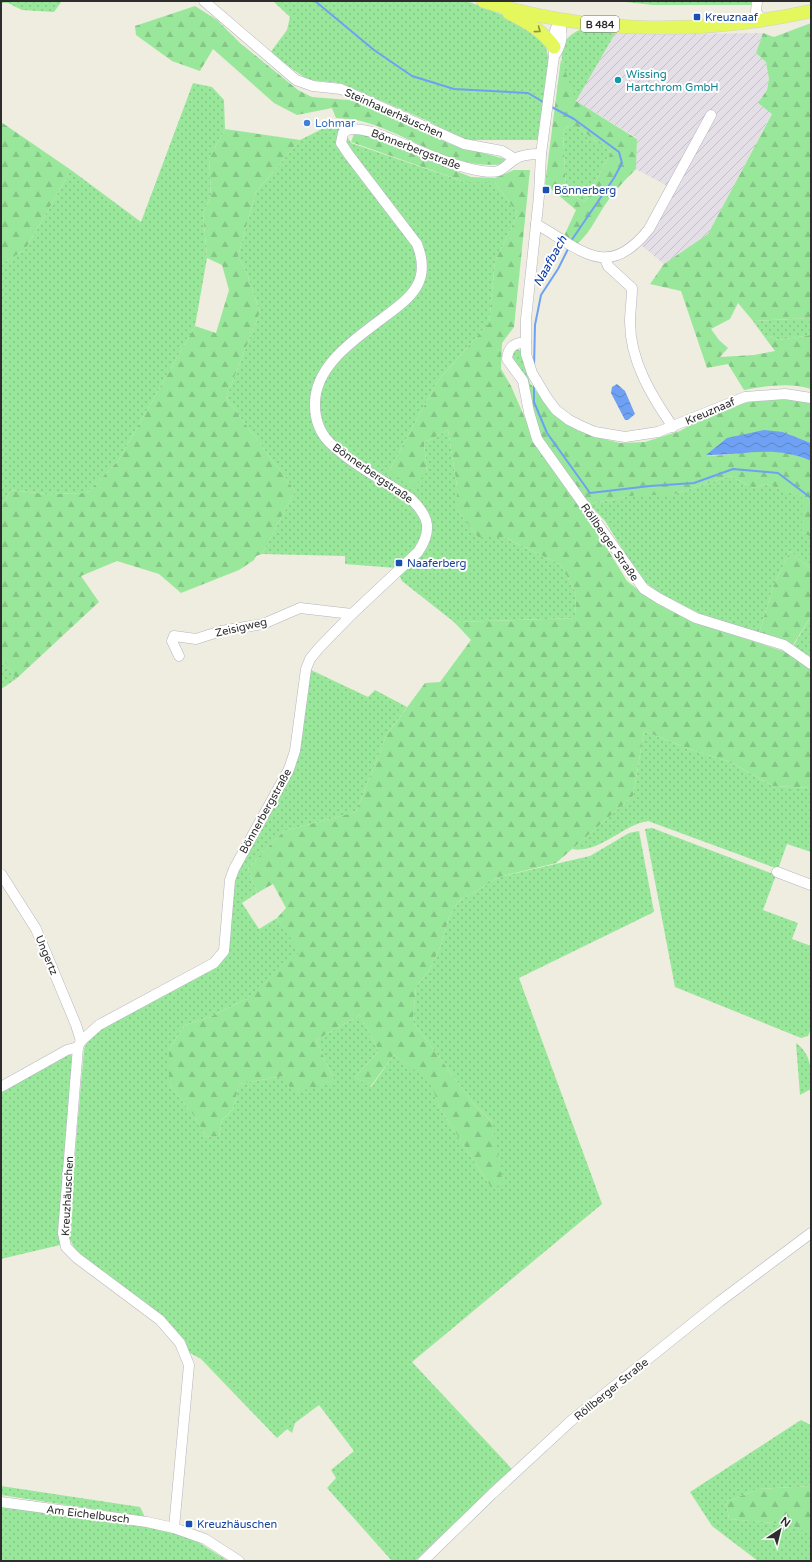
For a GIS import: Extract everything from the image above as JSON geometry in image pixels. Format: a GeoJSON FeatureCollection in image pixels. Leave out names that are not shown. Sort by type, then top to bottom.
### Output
{"type":"FeatureCollection","features":[{"type":"Feature","properties":{"kind":"main road","name":"B 484"},"geometry":{"type":"LineString","coordinates":[[488,3],[559,19],[649,28],[696,28],[763,21],[811,11]]}},
{"type":"Feature","properties":{"kind":"main road"},"geometry":{"type":"LineString","coordinates":[[488,3],[533,26],[543,33],[554,52]]}},
{"type":"Feature","properties":{"kind":"street","name":"Steinhauerhäuschen"},"geometry":{"type":"LineString","coordinates":[[204,1],[296,80],[313,86],[341,89],[464,144],[502,151],[515,159]]}},
{"type":"Feature","properties":{"kind":"street"},"geometry":{"type":"LineString","coordinates":[[757,1],[756,12],[763,21]]}},
{"type":"Feature","properties":{"kind":"street"},"geometry":{"type":"LineString","coordinates":[[559,19],[553,37],[554,52],[541,154],[526,354],[532,373],[539,386],[556,410],[568,420],[594,432],[625,437],[658,432],[673,427]]}},
{"type":"Feature","properties":{"kind":"street"},"geometry":{"type":"LineString","coordinates":[[536,224],[563,239],[578,250],[591,256],[605,258],[616,255],[638,243],[649,229],[711,115]]}},
{"type":"Feature","properties":{"kind":"street","name":"Bönnerbergstraße"},"geometry":{"type":"LineString","coordinates":[[80,1044],[99,1025],[214,963],[224,951],[230,880],[234,869],[289,769],[295,751],[306,669],[310,659],[352,614],[418,552],[425,542],[428,526],[425,515],[419,506],[410,498],[358,464],[330,443],[321,432],[315,411],[317,389],[326,369],[360,336],[411,296],[418,285],[422,273],[422,256],[417,244],[341,143],[344,133],[349,129],[370,131],[460,166],[484,171],[498,172],[506,168],[515,159],[533,154],[541,154]]}},
{"type":"Feature","properties":{"kind":"street"},"geometry":{"type":"LineString","coordinates":[[666,198],[676,192]]}},
{"type":"Feature","properties":{"kind":"street","name":"Kreuznaaf"},"geometry":{"type":"LineString","coordinates":[[605,258],[608,266],[632,288],[630,322],[634,350],[650,391],[673,427],[705,412],[745,397],[785,394],[811,398]]}},
{"type":"Feature","properties":{"kind":"street","name":"Röllberger Straße"},"geometry":{"type":"LineString","coordinates":[[526,342],[518,342],[512,346],[507,352],[507,359],[523,381],[529,412],[537,439],[644,589],[660,600],[696,618],[784,645],[811,664]]}},
{"type":"Feature","properties":{"kind":"street","name":"Zeisigweg"},"geometry":{"type":"LineString","coordinates":[[179,656],[172,641],[174,636],[196,639],[221,631],[263,624],[300,608],[352,614]]}},
{"type":"Feature","properties":{"kind":"street"},"geometry":{"type":"LineString","coordinates":[[777,872],[811,885]]}},
{"type":"Feature","properties":{"kind":"street","name":"Ungertz"},"geometry":{"type":"LineString","coordinates":[[1,874],[36,929],[76,1025],[80,1044]]}},
{"type":"Feature","properties":{"kind":"street"},"geometry":{"type":"LineString","coordinates":[[1,1087],[80,1044]]}},
{"type":"Feature","properties":{"kind":"street","name":"Kreuzhäuschen"},"geometry":{"type":"LineString","coordinates":[[80,1044],[64,1227],[66,1247],[77,1258],[160,1320],[180,1343],[189,1365],[174,1528]]}},
{"type":"Feature","properties":{"kind":"street","name":"Röllberger Straße"},"geometry":{"type":"LineString","coordinates":[[423,1561],[492,1494],[572,1420],[719,1302],[811,1233]]}},
{"type":"Feature","properties":{"kind":"street","name":"Am Eichelbusch"},"geometry":{"type":"LineString","coordinates":[[1,1502],[147,1522],[174,1528]]}},
{"type":"Feature","properties":{"kind":"street"},"geometry":{"type":"LineString","coordinates":[[174,1528],[205,1539],[239,1561]]}},
{"type":"Feature","properties":{"kind":"shaded area"},"geometry":{"type":"Polygon","coordinates":[[[616,32],[663,34],[763,33],[756,53],[766,62],[769,79],[767,90],[758,103],[772,113],[708,234],[664,264],[641,245],[671,188],[636,169],[637,138],[576,101],[616,32]]]}},
{"type":"Feature","properties":{"kind":"green space"},"geometry":{"type":"Polygon","coordinates":[[[1,1],[62,1],[54,12],[22,10],[8,3],[1,3],[1,1]]]}},
{"type":"Feature","properties":{"kind":"green space"},"geometry":{"type":"Polygon","coordinates":[[[273,1],[467,1],[503,15],[544,40],[549,60],[540,140],[463,140],[428,121],[340,83],[308,80],[270,53],[287,30],[290,17],[273,1]]]}},
{"type":"Feature","properties":{"kind":"green space"},"geometry":{"type":"Polygon","coordinates":[[[616,1],[752,1],[752,5],[653,5],[616,1]]]}},
{"type":"Feature","properties":{"kind":"green space"},"geometry":{"type":"Polygon","coordinates":[[[195,6],[217,20],[240,43],[298,90],[312,97],[361,101],[450,144],[505,159],[503,164],[484,165],[448,157],[379,127],[358,120],[336,118],[332,108],[297,115],[274,103],[213,49],[200,71],[172,61],[136,35],[135,26],[195,6]]]}},
{"type":"Feature","properties":{"kind":"green space"},"geometry":{"type":"Polygon","coordinates":[[[811,23],[811,318],[753,321],[738,303],[730,319],[711,329],[719,340],[728,348],[720,357],[754,355],[775,351],[766,339],[770,336],[778,340],[811,335],[811,389],[786,385],[744,390],[728,364],[707,368],[681,291],[650,284],[664,264],[708,234],[772,114],[758,103],[767,90],[769,79],[766,62],[756,53],[763,33],[774,37],[811,23]]]}},
{"type":"Feature","properties":{"kind":"green space"},"geometry":{"type":"Polygon","coordinates":[[[582,29],[616,32],[576,101],[564,71],[562,51],[565,42],[571,35],[582,29]]]}},
{"type":"Feature","properties":{"kind":"green space"},"geometry":{"type":"Polygon","coordinates":[[[561,59],[576,101],[637,139],[636,169],[612,195],[589,231],[576,245],[564,236],[576,210],[545,184],[561,59]],[[573,124],[563,130],[566,192],[585,202],[611,152],[573,124]]]}},
{"type":"Feature","properties":{"kind":"green space"},"geometry":{"type":"Polygon","coordinates":[[[193,83],[212,87],[224,100],[225,129],[209,158],[211,196],[203,213],[207,258],[195,326],[118,461],[87,493],[46,494],[11,490],[1,508],[1,264],[25,250],[71,170],[141,222],[193,83]]]}},
{"type":"Feature","properties":{"kind":"green space"},"geometry":{"type":"Polygon","coordinates":[[[1,122],[71,170],[25,250],[1,264],[1,122]]]}},
{"type":"Feature","properties":{"kind":"green space"},"geometry":{"type":"Polygon","coordinates":[[[573,124],[611,152],[585,202],[566,192],[563,130],[573,124]]]}},
{"type":"Feature","properties":{"kind":"green space"},"geometry":{"type":"Polygon","coordinates":[[[340,125],[351,143],[465,182],[494,182],[518,214],[495,261],[489,323],[437,382],[389,471],[427,472],[424,443],[448,430],[457,486],[457,510],[478,537],[504,537],[561,565],[576,593],[575,618],[454,622],[402,581],[396,568],[345,564],[345,556],[262,554],[295,491],[226,398],[260,312],[247,274],[238,256],[256,192],[300,140],[322,129],[340,125]]]}},
{"type":"Feature","properties":{"kind":"green space"},"geometry":{"type":"Polygon","coordinates":[[[225,129],[300,140],[256,192],[238,256],[247,274],[260,312],[226,398],[295,491],[262,554],[256,556],[254,560],[239,570],[181,593],[159,574],[117,561],[81,576],[99,602],[16,679],[1,656],[1,508],[11,490],[46,494],[87,493],[118,461],[195,326],[216,333],[229,290],[222,265],[207,258],[203,213],[211,196],[209,158],[225,129]]]}},
{"type":"Feature","properties":{"kind":"green space"},"geometry":{"type":"Polygon","coordinates":[[[361,133],[471,177],[495,178],[514,170],[530,170],[514,327],[502,343],[501,369],[511,386],[537,446],[589,519],[627,581],[645,595],[694,622],[789,653],[811,669],[811,788],[773,786],[730,762],[689,749],[644,731],[633,796],[556,863],[499,877],[458,902],[449,917],[441,945],[430,969],[416,987],[413,1022],[473,1103],[492,1122],[503,1185],[491,1187],[439,1107],[431,1082],[394,1055],[370,1087],[355,1077],[379,1051],[360,1015],[316,1040],[335,1082],[293,1093],[284,1076],[239,1084],[233,1109],[222,1120],[219,1136],[206,1137],[195,1117],[169,1084],[169,1049],[185,1025],[212,1016],[246,999],[300,952],[277,918],[286,908],[273,884],[257,893],[248,868],[284,831],[356,812],[386,736],[425,683],[440,682],[471,640],[454,622],[575,618],[576,593],[561,565],[504,537],[478,537],[457,510],[457,486],[448,430],[424,443],[427,472],[413,488],[389,471],[437,382],[489,323],[495,261],[518,214],[494,182],[465,182],[351,142],[354,134],[361,133]]]}},
{"type":"Feature","properties":{"kind":"green space"},"geometry":{"type":"Polygon","coordinates":[[[811,318],[811,335],[778,340],[770,336],[766,339],[753,321],[811,318]]]}},
{"type":"Feature","properties":{"kind":"green space"},"geometry":{"type":"Polygon","coordinates":[[[514,348],[522,351],[530,383],[527,385],[523,372],[513,363],[511,351],[514,348]]]}},
{"type":"Feature","properties":{"kind":"green space"},"geometry":{"type":"Polygon","coordinates":[[[530,383],[552,412],[570,426],[592,436],[620,443],[645,442],[680,431],[704,417],[731,406],[759,400],[777,398],[811,403],[811,443],[783,432],[706,455],[770,451],[791,454],[811,461],[811,537],[802,532],[802,496],[766,484],[754,488],[730,476],[672,495],[637,495],[589,504],[554,458],[535,427],[527,385],[530,383]]]}},
{"type":"Feature","properties":{"kind":"green space"},"geometry":{"type":"Polygon","coordinates":[[[730,476],[754,488],[766,484],[803,496],[802,532],[811,537],[811,569],[790,551],[773,587],[759,633],[698,613],[662,595],[640,578],[605,521],[589,504],[637,495],[672,495],[730,476]]]}},
{"type":"Feature","properties":{"kind":"green space"},"geometry":{"type":"Polygon","coordinates":[[[790,551],[811,569],[811,616],[793,645],[759,633],[773,587],[790,551]]]}},
{"type":"Feature","properties":{"kind":"green space"},"geometry":{"type":"Polygon","coordinates":[[[811,616],[811,669],[789,653],[811,616]]]}},
{"type":"Feature","properties":{"kind":"green space"},"geometry":{"type":"Polygon","coordinates":[[[1,656],[16,679],[1,689],[1,656]]]}},
{"type":"Feature","properties":{"kind":"green space"},"geometry":{"type":"Polygon","coordinates":[[[311,670],[368,697],[375,690],[407,707],[386,736],[356,812],[284,831],[248,868],[257,893],[242,903],[259,929],[277,918],[301,952],[246,999],[212,1016],[185,1025],[169,1049],[169,1084],[195,1117],[206,1137],[219,1136],[222,1120],[233,1109],[239,1084],[284,1076],[335,1082],[316,1040],[360,1015],[379,1051],[355,1077],[371,1087],[394,1055],[432,1082],[439,1107],[491,1187],[492,1122],[473,1103],[413,1022],[416,987],[430,969],[441,945],[449,917],[458,902],[499,877],[590,856],[629,833],[639,831],[654,912],[519,978],[602,1204],[412,1362],[512,1469],[415,1561],[392,1561],[327,1488],[336,1478],[331,1470],[354,1451],[319,1405],[295,1423],[292,1433],[287,1429],[277,1438],[201,1359],[188,1352],[165,1320],[75,1250],[68,1235],[84,1049],[89,1038],[97,1031],[221,959],[230,947],[235,876],[285,787],[298,755],[311,670]]]}},
{"type":"Feature","properties":{"kind":"green space"},"geometry":{"type":"Polygon","coordinates":[[[644,731],[689,749],[730,762],[773,786],[811,788],[811,852],[787,844],[778,869],[648,821],[629,828],[592,847],[572,849],[633,796],[644,731]]]}},
{"type":"Feature","properties":{"kind":"green space"},"geometry":{"type":"Polygon","coordinates":[[[652,828],[776,875],[763,910],[798,923],[792,939],[811,946],[811,1029],[808,1036],[801,1038],[675,987],[645,829],[652,828]]]}},
{"type":"Feature","properties":{"kind":"green space"},"geometry":{"type":"Polygon","coordinates":[[[796,1043],[805,1052],[810,1063],[811,1089],[800,1095],[796,1043]]]}},
{"type":"Feature","properties":{"kind":"green space"},"geometry":{"type":"Polygon","coordinates":[[[68,1054],[73,1056],[74,1060],[58,1229],[60,1245],[1,1259],[1,1092],[68,1054]]]}},
{"type":"Feature","properties":{"kind":"green space"},"geometry":{"type":"Polygon","coordinates":[[[801,1420],[811,1425],[811,1486],[758,1489],[726,1502],[729,1519],[786,1524],[811,1533],[811,1561],[758,1561],[712,1526],[690,1492],[801,1420]]]}},
{"type":"Feature","properties":{"kind":"green space"},"geometry":{"type":"Polygon","coordinates":[[[1,1486],[140,1507],[145,1517],[1,1495],[1,1486]]]}},
{"type":"Feature","properties":{"kind":"green space"},"geometry":{"type":"Polygon","coordinates":[[[811,1486],[811,1533],[785,1524],[729,1519],[726,1502],[758,1489],[811,1486]]]}},
{"type":"Feature","properties":{"kind":"green space"},"geometry":{"type":"Polygon","coordinates":[[[1,1505],[147,1526],[173,1532],[198,1542],[228,1561],[1,1561],[1,1505]]]}},
{"type":"Feature","properties":{"kind":"water"},"geometry":{"type":"Polygon","coordinates":[[[617,384],[625,391],[635,414],[628,420],[625,420],[611,393],[612,387],[617,384]]]}},
{"type":"Feature","properties":{"kind":"water"},"geometry":{"type":"Polygon","coordinates":[[[764,430],[783,432],[811,443],[811,461],[784,453],[771,452],[706,455],[727,438],[764,430]]]}},
{"type":"Feature","properties":{"kind":"waterway","name":"Naafbach"},"geometry":{"type":"LineString","coordinates":[[315,1],[374,50],[412,76],[454,89],[528,93],[545,103]]}},
{"type":"Feature","properties":{"kind":"waterway","name":"Naafbach"},"geometry":{"type":"LineString","coordinates":[[550,106],[574,119],[619,152],[622,163],[614,178],[571,241]]}},
{"type":"Feature","properties":{"kind":"waterway","name":"Naafbach"},"geometry":{"type":"LineString","coordinates":[[534,367],[535,325],[541,295],[558,269],[569,247]]}},
{"type":"Feature","properties":{"kind":"waterway","name":"Naafbach"},"geometry":{"type":"LineString","coordinates":[[534,385],[534,402],[547,433],[590,493],[650,486],[694,483],[733,469],[778,473],[811,498]]}},
{"type":"Feature","properties":{"kind":"place","name":"Kreuznaaf"},"geometry":{"type":"Point","coordinates":[697,17]}},
{"type":"Feature","properties":{"kind":"place","name":"Wissing Hartchrom GmbH"},"geometry":{"type":"Point","coordinates":[618,80]}},
{"type":"Feature","properties":{"kind":"place","name":"Lohmar"},"geometry":{"type":"Point","coordinates":[307,123]}},
{"type":"Feature","properties":{"kind":"place","name":"Bönnerberg"},"geometry":{"type":"Point","coordinates":[546,190]}},
{"type":"Feature","properties":{"kind":"place","name":"Naaferberg"},"geometry":{"type":"Point","coordinates":[399,563]}},
{"type":"Feature","properties":{"kind":"place","name":"Kreuzhäuschen"},"geometry":{"type":"Point","coordinates":[189,1524]}}]}
